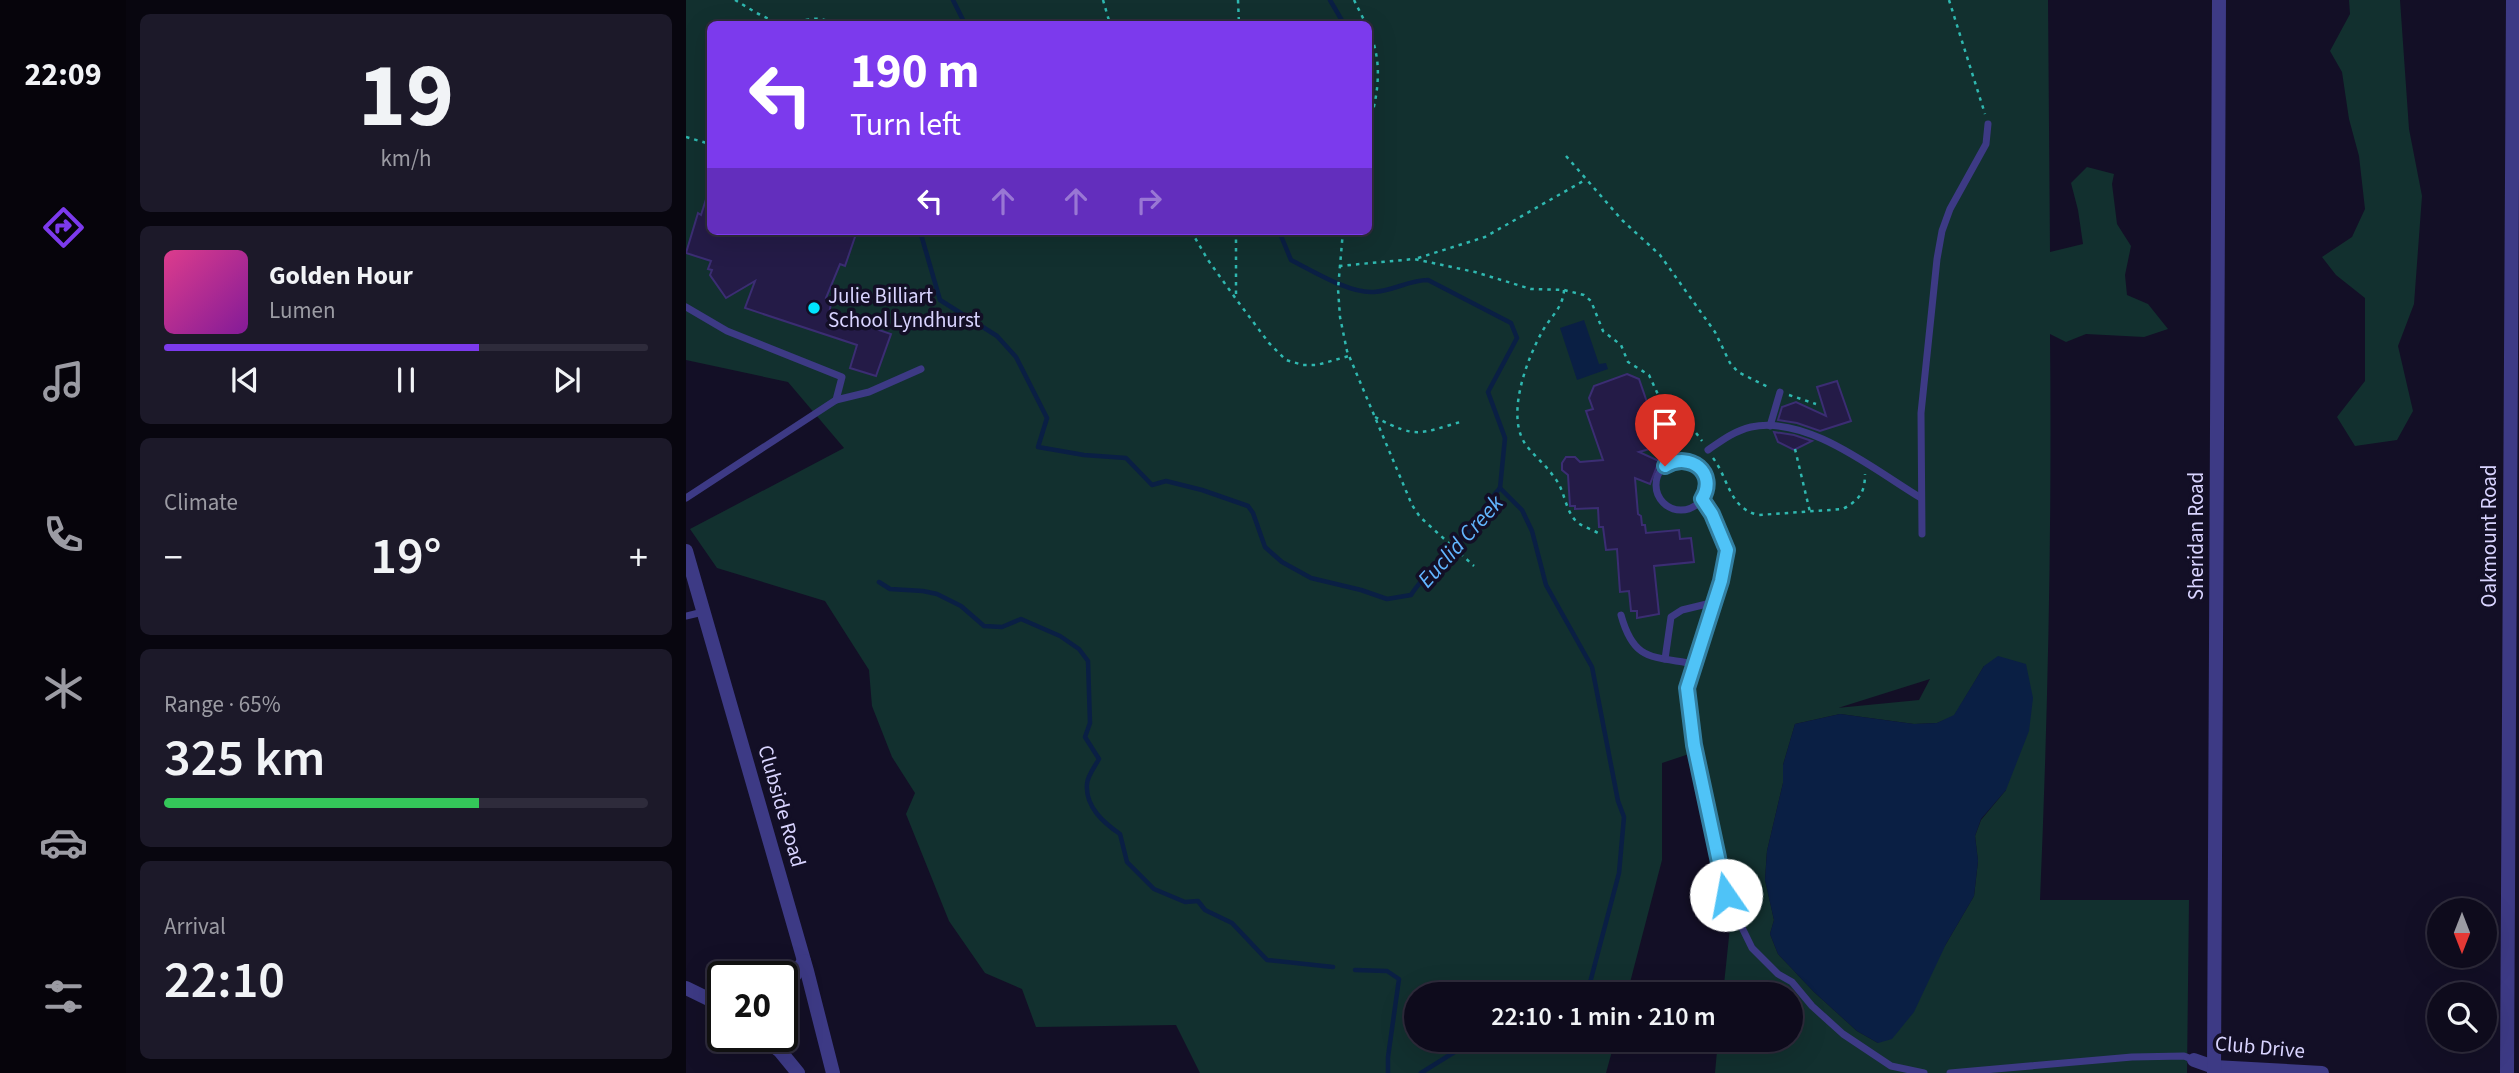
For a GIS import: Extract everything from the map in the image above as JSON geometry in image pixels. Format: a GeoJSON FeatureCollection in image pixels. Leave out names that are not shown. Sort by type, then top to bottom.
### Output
{"type":"FeatureCollection","features":[{"type":"Feature","properties":{"kind":"street","name":"Sheridan Road"},"geometry":{"type":"LineString","coordinates":[[2214,1070],[2219,0]]}},
{"type":"Feature","properties":{"kind":"street","name":"Oakmount Road"},"geometry":{"type":"LineString","coordinates":[[2507,1073],[2515,257],[2513,0]]}},
{"type":"Feature","properties":{"kind":"street","name":"Clubside Road"},"geometry":{"type":"LineString","coordinates":[[686,551],[804,961],[833,1073]]}},
{"type":"Feature","properties":{"kind":"street"},"geometry":{"type":"LineString","coordinates":[[798,970],[804,961]]}},
{"type":"Feature","properties":{"kind":"street"},"geometry":{"type":"LineString","coordinates":[[686,988],[707,998]]}},
{"type":"Feature","properties":{"kind":"street"},"geometry":{"type":"LineString","coordinates":[[780,1052],[798,1073]]}},
{"type":"Feature","properties":{"kind":"street","name":"Club Drive"},"geometry":{"type":"LineString","coordinates":[[2194,1060],[2214,1070],[2322,1073]]}},
{"type":"Feature","properties":{"kind":"lane"},"geometry":{"type":"LineString","coordinates":[[1922,534],[1921,413],[1937,259],[1950,209],[1986,144],[1988,124]]}},
{"type":"Feature","properties":{"kind":"lane"},"geometry":{"type":"LineString","coordinates":[[686,307],[727,331],[842,377],[836,400]]}},
{"type":"Feature","properties":{"kind":"lane"},"geometry":{"type":"LineString","coordinates":[[686,498],[836,400],[869,392],[921,369]]}},
{"type":"Feature","properties":{"kind":"lane"},"geometry":{"type":"LineString","coordinates":[[1770,426],[1780,392]]}},
{"type":"Feature","properties":{"kind":"lane"},"geometry":{"type":"LineString","coordinates":[[1708,450],[1733,433],[1751,427],[1770,426],[1822,437],[1922,498]]}},
{"type":"Feature","properties":{"kind":"lane"},"geometry":{"type":"LineString","coordinates":[[1680,460],[1696,464],[1706,478],[1707,486],[1702,499],[1686,510],[1670,508],[1658,496],[1657,480],[1660,472],[1672,462],[1680,460]]}},
{"type":"Feature","properties":{"kind":"lane"},"geometry":{"type":"LineString","coordinates":[[1702,499],[1712,514],[1727,550],[1715,602],[1687,688],[1694,745],[1726,895],[1752,947],[1778,974],[1792,982],[1812,1006],[1843,1034],[1891,1066],[1924,1073]]}},
{"type":"Feature","properties":{"kind":"lane"},"geometry":{"type":"LineString","coordinates":[[1665,659],[1671,617],[1682,610],[1715,602]]}},
{"type":"Feature","properties":{"kind":"lane"},"geometry":{"type":"LineString","coordinates":[[686,616],[704,612]]}},
{"type":"Feature","properties":{"kind":"lane"},"geometry":{"type":"LineString","coordinates":[[1621,615],[1627,637],[1634,647],[1647,656],[1695,664]]}},
{"type":"Feature","properties":{"kind":"lane"},"geometry":{"type":"LineString","coordinates":[[1950,1073],[2132,1058],[2184,1056],[2194,1060]]}},
{"type":"Feature","properties":{"kind":"path"},"geometry":{"type":"LineString","coordinates":[[735,0],[774,21]]}},
{"type":"Feature","properties":{"kind":"path"},"geometry":{"type":"LineString","coordinates":[[1103,0],[1109,21]]}},
{"type":"Feature","properties":{"kind":"path"},"geometry":{"type":"LineString","coordinates":[[1238,0],[1239,21]]}},
{"type":"Feature","properties":{"kind":"path"},"geometry":{"type":"LineString","coordinates":[[1354,0],[1364,21]]}},
{"type":"Feature","properties":{"kind":"path"},"geometry":{"type":"LineString","coordinates":[[1949,0],[1988,124]]}},
{"type":"Feature","properties":{"kind":"path"},"geometry":{"type":"LineString","coordinates":[[799,21],[819,18],[826,21]]}},
{"type":"Feature","properties":{"kind":"path"},"geometry":{"type":"LineString","coordinates":[[1372,39],[1377,52],[1378,82],[1372,110]]}},
{"type":"Feature","properties":{"kind":"path"},"geometry":{"type":"LineString","coordinates":[[686,137],[707,143]]}},
{"type":"Feature","properties":{"kind":"path"},"geometry":{"type":"LineString","coordinates":[[1566,156],[1622,220],[1660,255],[1715,332],[1730,363],[1738,372],[1780,392],[1816,404]]}},
{"type":"Feature","properties":{"kind":"path"},"geometry":{"type":"LineString","coordinates":[[1339,267],[1414,259],[1485,237],[1586,180]]}},
{"type":"Feature","properties":{"kind":"path"},"geometry":{"type":"LineString","coordinates":[[1193,235],[1236,299],[1269,343],[1286,360],[1303,365],[1317,365],[1349,356]]}},
{"type":"Feature","properties":{"kind":"path"},"geometry":{"type":"LineString","coordinates":[[1236,235],[1236,299]]}},
{"type":"Feature","properties":{"kind":"path"},"geometry":{"type":"LineString","coordinates":[[1343,235],[1338,289],[1340,317],[1349,356],[1412,505],[1420,517],[1474,566]]}},
{"type":"Feature","properties":{"kind":"path"},"geometry":{"type":"LineString","coordinates":[[1414,259],[1475,272],[1531,289],[1564,290],[1584,295],[1591,301],[1603,331],[1621,345],[1628,362],[1648,375],[1661,401],[1693,429],[1720,466],[1735,501],[1749,513],[1771,516],[1843,509],[1863,494],[1865,464]]}},
{"type":"Feature","properties":{"kind":"path"},"geometry":{"type":"LineString","coordinates":[[1564,290],[1563,301],[1543,331],[1523,372],[1518,411],[1521,434],[1524,443],[1560,484],[1567,508],[1577,523],[1598,533]]}},
{"type":"Feature","properties":{"kind":"path"},"geometry":{"type":"LineString","coordinates":[[1375,417],[1402,431],[1417,434],[1464,421]]}},
{"type":"Feature","properties":{"kind":"path"},"geometry":{"type":"LineString","coordinates":[[1795,449],[1810,512]]}},
{"type":"Feature","properties":{"kind":"green space"},"geometry":{"type":"Polygon","coordinates":[[[686,0],[2048,0],[2050,252],[2083,244],[2071,183],[2087,167],[2114,174],[2112,184],[2117,224],[2131,246],[2125,275],[2127,295],[2148,304],[2168,329],[2144,337],[2086,334],[2066,342],[2050,334],[2049,617],[2040,900],[2189,900],[2187,1073],[1715,1073],[1717,1052],[1803,1052],[1803,982],[1724,982],[1732,908],[1695,752],[1662,763],[1662,860],[1630,982],[1404,982],[1404,1052],[1612,1052],[1606,1073],[1200,1073],[1176,1025],[1036,1027],[1022,989],[985,973],[949,921],[906,814],[915,793],[892,757],[872,706],[869,670],[825,601],[717,568],[690,529],[844,448],[788,382],[686,360],[686,0]],[[1984,666],[1954,716],[1937,723],[1914,724],[1840,714],[1795,724],[1783,765],[1783,783],[1767,851],[1765,880],[1774,920],[1770,934],[1778,954],[1814,992],[1857,1031],[1878,1043],[1946,944],[1974,896],[1978,861],[1975,836],[1981,820],[2006,790],[1984,666]],[[1930,679],[1838,708],[1919,700],[1930,679]]]}},
{"type":"Feature","properties":{"kind":"green space"},"geometry":{"type":"Polygon","coordinates":[[[2349,0],[2400,0],[2409,129],[2422,196],[2414,304],[2398,346],[2413,411],[2397,440],[2355,446],[2337,417],[2365,381],[2365,298],[2336,275],[2322,257],[2352,237],[2365,209],[2359,156],[2349,119],[2342,72],[2330,51],[2350,14],[2349,0]]]}},
{"type":"Feature","properties":{"kind":"water"},"geometry":{"type":"Polygon","coordinates":[[[1584,320],[1599,364],[1606,363],[1608,369],[1577,380],[1560,328],[1584,320]]]}},
{"type":"Feature","properties":{"kind":"water"},"geometry":{"type":"Polygon","coordinates":[[[1998,656],[2026,664],[2033,698],[2029,731],[2006,790],[1981,819],[1975,836],[1978,861],[1974,896],[1946,944],[1914,1012],[1892,1039],[1878,1043],[1857,1031],[1814,992],[1778,954],[1770,934],[1774,920],[1765,880],[1767,851],[1783,783],[1783,765],[1795,724],[1840,714],[1914,724],[1937,723],[1954,715],[1984,666],[1998,656]]]}},
{"type":"Feature","properties":{"kind":"building"},"geometry":{"type":"Polygon","coordinates":[[[707,196],[707,235],[856,235],[845,266],[840,264],[826,298],[832,300],[829,313],[891,334],[876,376],[850,368],[857,345],[745,308],[755,281],[726,298],[710,275],[712,270],[708,269],[711,261],[686,253],[698,213],[701,215],[707,196]]]}},
{"type":"Feature","properties":{"kind":"building"},"geometry":{"type":"Polygon","coordinates":[[[1627,374],[1639,379],[1648,405],[1657,409],[1667,444],[1639,452],[1659,461],[1650,484],[1635,478],[1638,514],[1641,516],[1642,525],[1645,525],[1646,533],[1679,530],[1680,539],[1691,538],[1694,562],[1654,566],[1659,614],[1637,618],[1637,611],[1631,611],[1629,591],[1620,592],[1617,549],[1606,550],[1603,527],[1599,527],[1598,508],[1575,509],[1575,506],[1570,506],[1568,475],[1562,470],[1566,457],[1575,457],[1580,462],[1603,460],[1586,411],[1593,409],[1589,398],[1594,386],[1627,374]]]}},
{"type":"Feature","properties":{"kind":"building"},"geometry":{"type":"Polygon","coordinates":[[[1837,381],[1851,421],[1820,431],[1778,420],[1782,407],[1796,402],[1826,416],[1817,387],[1837,381]]]}},
{"type":"Feature","properties":{"kind":"building"},"geometry":{"type":"Polygon","coordinates":[[[1774,432],[1812,441],[1794,450],[1778,442],[1774,432]]]}},
{"type":"Feature","properties":{"kind":"waterway","name":"Euclid Creek"},"geometry":{"type":"LineString","coordinates":[[953,0],[964,21]]}},
{"type":"Feature","properties":{"kind":"waterway"},"geometry":{"type":"LineString","coordinates":[[1330,0],[1342,21]]}},
{"type":"Feature","properties":{"kind":"waterway","name":"Euclid Creek"},"geometry":{"type":"LineString","coordinates":[[921,235],[940,300],[997,336],[1016,357],[1047,418],[1038,447],[1084,455],[1126,458],[1152,485],[1166,481],[1248,506],[1265,547],[1282,562],[1311,578],[1387,599],[1411,595],[1467,533],[1500,488],[1522,510],[1532,531],[1546,585],[1592,667],[1618,801],[1624,817],[1619,873],[1590,982]]}},
{"type":"Feature","properties":{"kind":"waterway"},"geometry":{"type":"LineString","coordinates":[[1281,235],[1291,260],[1343,286],[1374,292],[1428,280],[1511,323],[1517,338],[1488,392],[1505,438],[1500,488]]}},
{"type":"Feature","properties":{"kind":"waterway"},"geometry":{"type":"LineString","coordinates":[[879,582],[890,589],[937,594],[961,606],[984,626],[1002,627],[1021,619],[1060,636],[1079,649],[1088,661],[1090,723],[1085,737],[1099,759],[1088,778],[1087,792],[1097,814],[1120,834],[1127,862],[1154,889],[1185,902],[1198,901],[1205,910],[1232,923],[1267,960],[1333,967]]}},
{"type":"Feature","properties":{"kind":"waterway"},"geometry":{"type":"LineString","coordinates":[[1355,970],[1387,971],[1399,979],[1388,1073]]}},
{"type":"Feature","properties":{"kind":"waterway","name":"Euclid Creek"},"geometry":{"type":"LineString","coordinates":[[1421,1073],[1455,1052]]}},
{"type":"Feature","properties":{"kind":"place","name":"Julie Billiart School Lyndhurst"},"geometry":{"type":"Point","coordinates":[814,308]}},
{"type":"Feature","properties":{"kind":"route"},"geometry":{"type":"LineString","coordinates":[[1665,466],[1680,460],[1696,464],[1702,470],[1707,486],[1702,499],[1712,514],[1727,550],[1721,581],[1687,688],[1694,745],[1726,895]]}}]}
